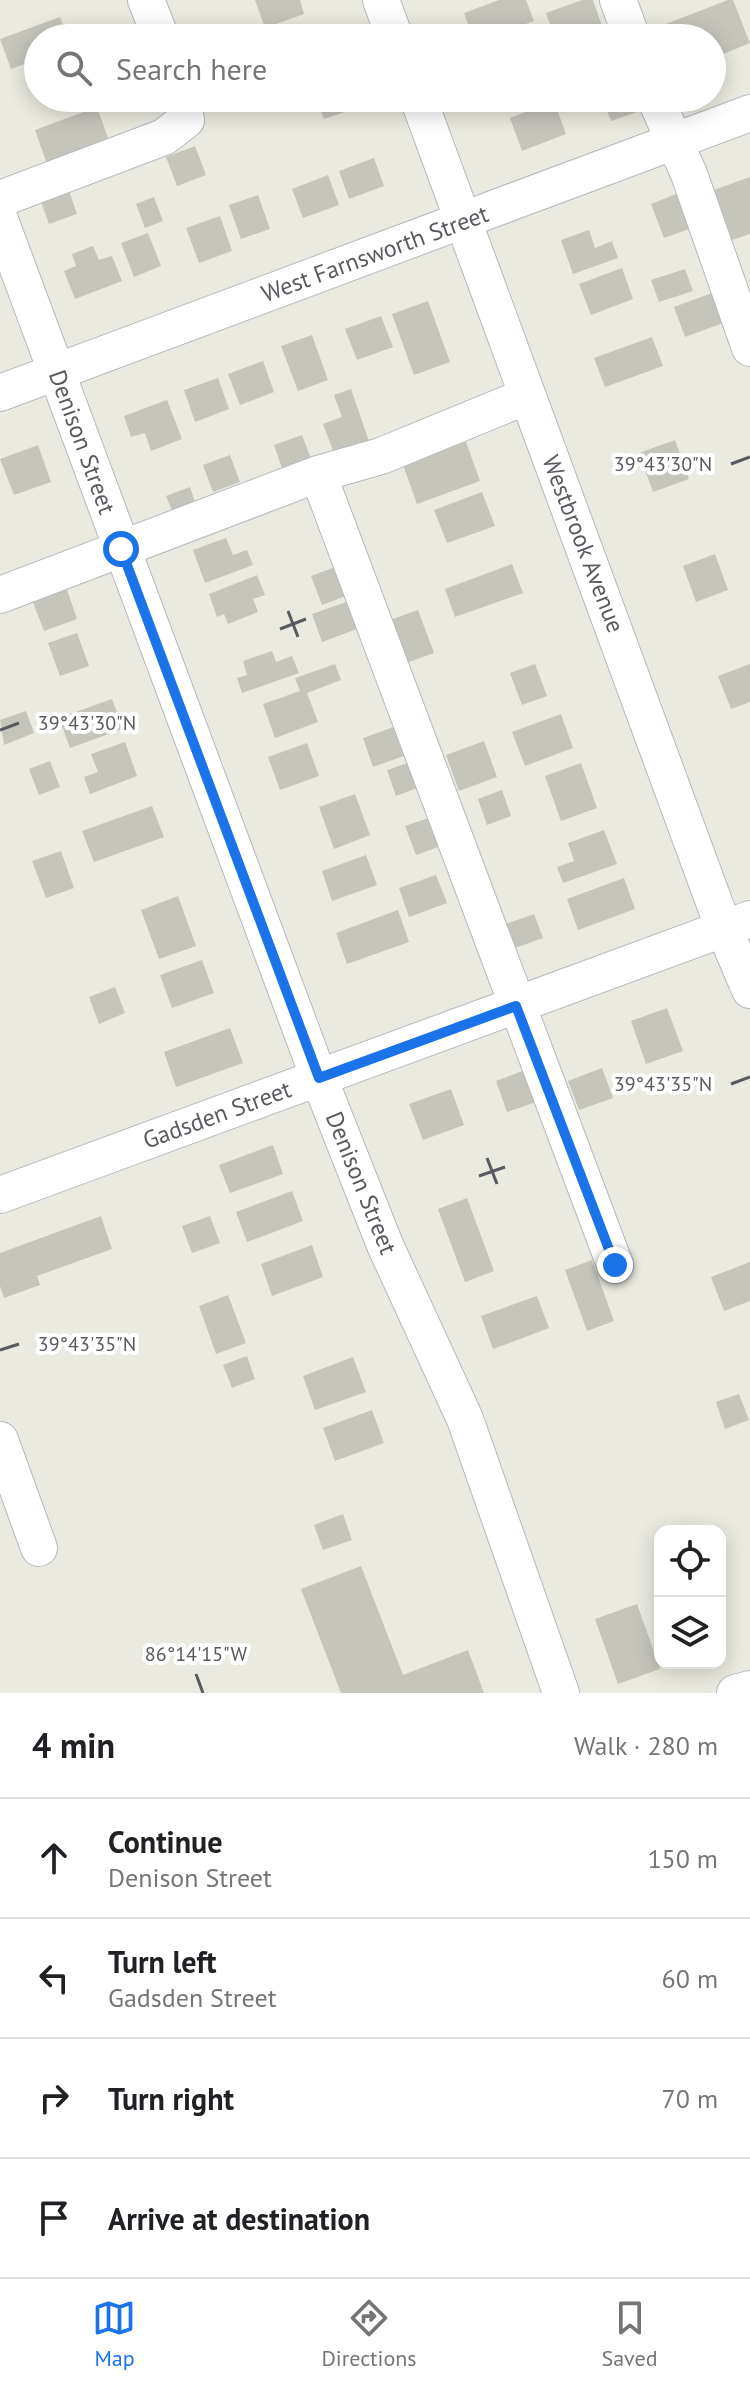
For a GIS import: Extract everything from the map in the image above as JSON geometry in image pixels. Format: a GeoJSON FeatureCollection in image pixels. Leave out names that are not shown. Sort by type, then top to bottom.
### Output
{"type":"FeatureCollection","features":[{"type":"Feature","properties":{"kind":"street"},"geometry":{"type":"LineString","coordinates":[[146,0],[155,24]]}},
{"type":"Feature","properties":{"kind":"street"},"geometry":{"type":"LineString","coordinates":[[381,0],[390,24]]}},
{"type":"Feature","properties":{"kind":"street"},"geometry":{"type":"LineString","coordinates":[[618,0],[627,24]]}},
{"type":"Feature","properties":{"kind":"street"},"geometry":{"type":"LineString","coordinates":[[0,199],[164,137],[186,120],[185,112]]}},
{"type":"Feature","properties":{"kind":"street","name":"Westbrook Avenue"},"geometry":{"type":"LineString","coordinates":[[423,112],[527,396],[737,924],[750,990]]}},
{"type":"Feature","properties":{"kind":"street"},"geometry":{"type":"LineString","coordinates":[[660,112],[689,174],[750,348]]}},
{"type":"Feature","properties":{"kind":"street","name":"West Farnsworth Street"},"geometry":{"type":"LineString","coordinates":[[0,393],[750,113]]}},
{"type":"Feature","properties":{"kind":"street","name":"Denison Street"},"geometry":{"type":"LineString","coordinates":[[0,220],[319,1078],[397,1273],[465,1419],[561,1693]]}},
{"type":"Feature","properties":{"kind":"street"},"geometry":{"type":"LineString","coordinates":[[0,595],[318,474],[381,456],[527,396]]}},
{"type":"Feature","properties":{"kind":"street"},"geometry":{"type":"LineString","coordinates":[[318,474],[615,1265]]}},
{"type":"Feature","properties":{"kind":"street","name":"Gadsden Street"},"geometry":{"type":"LineString","coordinates":[[0,1195],[737,924]]}},
{"type":"Feature","properties":{"kind":"street"},"geometry":{"type":"LineString","coordinates":[[0,1440],[39,1548]]}},
{"type":"Feature","properties":{"kind":"street"},"geometry":{"type":"LineString","coordinates":[[735,1693],[750,1689]]}},
{"type":"Feature","properties":{"kind":"building"},"geometry":{"type":"Polygon","coordinates":[[[255,0],[300,0],[304,14],[276,24],[264,24],[255,0]]]}},
{"type":"Feature","properties":{"kind":"building"},"geometry":{"type":"Polygon","coordinates":[[[499,0],[526,0],[534,21],[526,24],[468,24],[464,13],[499,0]]]}},
{"type":"Feature","properties":{"kind":"building"},"geometry":{"type":"Polygon","coordinates":[[[582,0],[593,0],[601,24],[550,24],[546,13],[582,0]]]}},
{"type":"Feature","properties":{"kind":"building"},"geometry":{"type":"Polygon","coordinates":[[[733,0],[750,43],[726,53],[726,24],[666,24],[733,0]]]}},
{"type":"Feature","properties":{"kind":"building"},"geometry":{"type":"Polygon","coordinates":[[[60,17],[63,24],[41,24],[60,17]]]}},
{"type":"Feature","properties":{"kind":"building"},"geometry":{"type":"Polygon","coordinates":[[[24,30],[24,64],[11,69],[0,39],[24,30]]]}},
{"type":"Feature","properties":{"kind":"building"},"geometry":{"type":"Polygon","coordinates":[[[84,112],[99,112],[109,141],[47,164],[35,130],[84,112]]]}},
{"type":"Feature","properties":{"kind":"building"},"geometry":{"type":"Polygon","coordinates":[[[321,112],[345,112],[324,119],[321,112]]]}},
{"type":"Feature","properties":{"kind":"building"},"geometry":{"type":"Polygon","coordinates":[[[526,112],[558,112],[566,134],[522,151],[510,118],[526,112]]]}},
{"type":"Feature","properties":{"kind":"building"},"geometry":{"type":"Polygon","coordinates":[[[607,112],[637,112],[611,121],[607,112]]]}},
{"type":"Feature","properties":{"kind":"building"},"geometry":{"type":"Polygon","coordinates":[[[195,146],[206,175],[177,186],[166,157],[195,146]]]}},
{"type":"Feature","properties":{"kind":"building"},"geometry":{"type":"Polygon","coordinates":[[[374,158],[384,186],[349,199],[339,171],[374,158]]]}},
{"type":"Feature","properties":{"kind":"building"},"geometry":{"type":"Polygon","coordinates":[[[328,175],[339,205],[303,218],[292,189],[328,175]]]}},
{"type":"Feature","properties":{"kind":"building"},"geometry":{"type":"Polygon","coordinates":[[[750,177],[750,234],[732,240],[714,190],[750,177]]]}},
{"type":"Feature","properties":{"kind":"building"},"geometry":{"type":"Polygon","coordinates":[[[67,185],[77,214],[49,224],[39,196],[67,185]]]}},
{"type":"Feature","properties":{"kind":"building"},"geometry":{"type":"Polygon","coordinates":[[[676,194],[689,229],[664,238],[651,204],[676,194]]]}},
{"type":"Feature","properties":{"kind":"building"},"geometry":{"type":"Polygon","coordinates":[[[258,195],[270,229],[241,239],[229,205],[258,195]]]}},
{"type":"Feature","properties":{"kind":"building"},"geometry":{"type":"Polygon","coordinates":[[[154,197],[163,221],[145,228],[136,204],[154,197]]]}},
{"type":"Feature","properties":{"kind":"building"},"geometry":{"type":"Polygon","coordinates":[[[220,216],[232,251],[199,263],[186,228],[220,216]]]}},
{"type":"Feature","properties":{"kind":"building"},"geometry":{"type":"Polygon","coordinates":[[[589,230],[595,248],[612,241],[618,258],[573,274],[561,240],[589,230]]]}},
{"type":"Feature","properties":{"kind":"building"},"geometry":{"type":"Polygon","coordinates":[[[148,233],[161,266],[134,277],[121,243],[148,233]]]}},
{"type":"Feature","properties":{"kind":"building"},"geometry":{"type":"Polygon","coordinates":[[[93,246],[99,260],[112,256],[122,281],[75,299],[64,271],[76,266],[72,254],[93,246]]]}},
{"type":"Feature","properties":{"kind":"building"},"geometry":{"type":"Polygon","coordinates":[[[622,268],[633,299],[591,315],[579,284],[622,268]]]}},
{"type":"Feature","properties":{"kind":"building"},"geometry":{"type":"Polygon","coordinates":[[[685,269],[693,291],[659,302],[651,280],[685,269]]]}},
{"type":"Feature","properties":{"kind":"building"},"geometry":{"type":"Polygon","coordinates":[[[712,293],[723,323],[685,337],[674,307],[712,293]]]}},
{"type":"Feature","properties":{"kind":"building"},"geometry":{"type":"Polygon","coordinates":[[[428,301],[450,362],[414,375],[392,314],[428,301]]]}},
{"type":"Feature","properties":{"kind":"building"},"geometry":{"type":"Polygon","coordinates":[[[381,316],[393,347],[357,360],[345,329],[381,316]]]}},
{"type":"Feature","properties":{"kind":"building"},"geometry":{"type":"Polygon","coordinates":[[[312,335],[328,380],[298,391],[281,346],[312,335]]]}},
{"type":"Feature","properties":{"kind":"building"},"geometry":{"type":"Polygon","coordinates":[[[652,337],[663,366],[605,387],[594,358],[652,337]]]}},
{"type":"Feature","properties":{"kind":"building"},"geometry":{"type":"Polygon","coordinates":[[[263,361],[274,392],[240,405],[228,374],[263,361]]]}},
{"type":"Feature","properties":{"kind":"building"},"geometry":{"type":"Polygon","coordinates":[[[218,378],[229,409],[195,422],[184,390],[218,378]]]}},
{"type":"Feature","properties":{"kind":"building"},"geometry":{"type":"Polygon","coordinates":[[[351,389],[370,444],[335,456],[323,424],[342,417],[334,395],[351,389]]]}},
{"type":"Feature","properties":{"kind":"building"},"geometry":{"type":"Polygon","coordinates":[[[167,400],[182,439],[151,451],[145,433],[131,437],[124,416],[167,400]]]}},
{"type":"Feature","properties":{"kind":"building"},"geometry":{"type":"Polygon","coordinates":[[[302,435],[313,464],[284,474],[274,445],[302,435]]]}},
{"type":"Feature","properties":{"kind":"building"},"geometry":{"type":"Polygon","coordinates":[[[675,440],[689,479],[653,492],[639,453],[675,440]]]}},
{"type":"Feature","properties":{"kind":"building"},"geometry":{"type":"Polygon","coordinates":[[[466,442],[480,481],[417,504],[403,465],[466,442]]]}},
{"type":"Feature","properties":{"kind":"building"},"geometry":{"type":"Polygon","coordinates":[[[38,445],[51,482],[14,495],[0,459],[38,445]]]}},
{"type":"Feature","properties":{"kind":"building"},"geometry":{"type":"Polygon","coordinates":[[[230,455],[240,482],[213,492],[203,465],[230,455]]]}},
{"type":"Feature","properties":{"kind":"building"},"geometry":{"type":"Polygon","coordinates":[[[190,487],[196,505],[173,513],[166,496],[190,487]]]}},
{"type":"Feature","properties":{"kind":"building"},"geometry":{"type":"Polygon","coordinates":[[[482,492],[495,526],[447,543],[434,510],[482,492]]]}},
{"type":"Feature","properties":{"kind":"building"},"geometry":{"type":"Polygon","coordinates":[[[226,538],[233,555],[247,550],[253,565],[205,583],[193,550],[226,538]]]}},
{"type":"Feature","properties":{"kind":"building"},"geometry":{"type":"Polygon","coordinates":[[[715,554],[728,590],[696,602],[683,566],[715,554]]]}},
{"type":"Feature","properties":{"kind":"building"},"geometry":{"type":"Polygon","coordinates":[[[512,564],[523,593],[455,617],[445,589],[512,564]]]}},
{"type":"Feature","properties":{"kind":"building"},"geometry":{"type":"Polygon","coordinates":[[[341,565],[351,594],[322,605],[311,576],[341,565]]]}},
{"type":"Feature","properties":{"kind":"building"},"geometry":{"type":"Polygon","coordinates":[[[257,575],[265,595],[253,599],[258,612],[228,624],[224,614],[217,617],[209,594],[257,575]]]}},
{"type":"Feature","properties":{"kind":"building"},"geometry":{"type":"Polygon","coordinates":[[[65,584],[77,619],[44,631],[31,597],[65,584]]]}},
{"type":"Feature","properties":{"kind":"building"},"geometry":{"type":"Polygon","coordinates":[[[355,599],[365,626],[322,642],[312,614],[355,599]]]}},
{"type":"Feature","properties":{"kind":"building"},"geometry":{"type":"Polygon","coordinates":[[[418,610],[434,653],[406,663],[390,620],[418,610]]]}},
{"type":"Feature","properties":{"kind":"building"},"geometry":{"type":"Polygon","coordinates":[[[77,633],[89,666],[60,676],[48,643],[77,633]]]}},
{"type":"Feature","properties":{"kind":"building"},"geometry":{"type":"Polygon","coordinates":[[[272,651],[276,662],[292,656],[299,673],[242,693],[237,678],[247,675],[243,661],[272,651]]]}},
{"type":"Feature","properties":{"kind":"building"},"geometry":{"type":"Polygon","coordinates":[[[335,664],[341,680],[307,693],[318,722],[275,738],[263,704],[300,691],[295,678],[335,664]]]}},
{"type":"Feature","properties":{"kind":"building"},"geometry":{"type":"Polygon","coordinates":[[[535,664],[547,696],[522,705],[510,673],[535,664]]]}},
{"type":"Feature","properties":{"kind":"building"},"geometry":{"type":"Polygon","coordinates":[[[750,664],[750,702],[731,709],[718,676],[750,664]]]}},
{"type":"Feature","properties":{"kind":"building"},"geometry":{"type":"Polygon","coordinates":[[[112,699],[123,729],[70,748],[59,718],[112,699]]]}},
{"type":"Feature","properties":{"kind":"building"},"geometry":{"type":"Polygon","coordinates":[[[26,711],[34,733],[4,745],[0,720],[26,711]]]}},
{"type":"Feature","properties":{"kind":"building"},"geometry":{"type":"Polygon","coordinates":[[[561,714],[573,748],[525,766],[512,732],[561,714]]]}},
{"type":"Feature","properties":{"kind":"building"},"geometry":{"type":"Polygon","coordinates":[[[399,725],[409,754],[373,767],[363,738],[399,725]]]}},
{"type":"Feature","properties":{"kind":"building"},"geometry":{"type":"Polygon","coordinates":[[[484,741],[497,777],[459,791],[446,755],[484,741]]]}},
{"type":"Feature","properties":{"kind":"building"},"geometry":{"type":"Polygon","coordinates":[[[125,742],[137,776],[90,794],[84,777],[98,772],[91,754],[125,742]]]}},
{"type":"Feature","properties":{"kind":"building"},"geometry":{"type":"Polygon","coordinates":[[[307,743],[319,776],[280,790],[268,757],[307,743]]]}},
{"type":"Feature","properties":{"kind":"building"},"geometry":{"type":"Polygon","coordinates":[[[416,760],[425,785],[396,796],[387,770],[416,760]]]}},
{"type":"Feature","properties":{"kind":"building"},"geometry":{"type":"Polygon","coordinates":[[[50,761],[60,787],[39,795],[29,769],[50,761]]]}},
{"type":"Feature","properties":{"kind":"building"},"geometry":{"type":"Polygon","coordinates":[[[581,763],[597,808],[561,821],[545,776],[581,763]]]}},
{"type":"Feature","properties":{"kind":"building"},"geometry":{"type":"Polygon","coordinates":[[[502,790],[511,816],[487,825],[478,799],[502,790]]]}},
{"type":"Feature","properties":{"kind":"building"},"geometry":{"type":"Polygon","coordinates":[[[355,794],[370,835],[334,849],[319,807],[355,794]]]}},
{"type":"Feature","properties":{"kind":"building"},"geometry":{"type":"Polygon","coordinates":[[[152,806],[164,837],[94,862],[82,831],[152,806]]]}},
{"type":"Feature","properties":{"kind":"building"},"geometry":{"type":"Polygon","coordinates":[[[434,816],[444,845],[416,855],[405,826],[434,816]]]}},
{"type":"Feature","properties":{"kind":"building"},"geometry":{"type":"Polygon","coordinates":[[[604,830],[617,864],[563,883],[557,867],[574,861],[568,843],[604,830]]]}},
{"type":"Feature","properties":{"kind":"building"},"geometry":{"type":"Polygon","coordinates":[[[61,851],[74,888],[46,898],[32,861],[61,851]]]}},
{"type":"Feature","properties":{"kind":"building"},"geometry":{"type":"Polygon","coordinates":[[[366,855],[377,885],[332,901],[322,871],[366,855]]]}},
{"type":"Feature","properties":{"kind":"building"},"geometry":{"type":"Polygon","coordinates":[[[436,875],[447,903],[409,917],[399,888],[436,875]]]}},
{"type":"Feature","properties":{"kind":"building"},"geometry":{"type":"Polygon","coordinates":[[[624,878],[635,909],[578,930],[567,899],[624,878]]]}},
{"type":"Feature","properties":{"kind":"building"},"geometry":{"type":"Polygon","coordinates":[[[178,896],[196,946],[159,959],[141,910],[178,896]]]}},
{"type":"Feature","properties":{"kind":"building"},"geometry":{"type":"Polygon","coordinates":[[[398,910],[409,942],[347,964],[336,933],[398,910]]]}},
{"type":"Feature","properties":{"kind":"building"},"geometry":{"type":"Polygon","coordinates":[[[534,914],[543,938],[515,948],[506,924],[534,914]]]}},
{"type":"Feature","properties":{"kind":"building"},"geometry":{"type":"Polygon","coordinates":[[[202,960],[214,993],[172,1008],[160,975],[202,960]]]}},
{"type":"Feature","properties":{"kind":"building"},"geometry":{"type":"Polygon","coordinates":[[[115,987],[125,1013],[99,1024],[89,997],[115,987]]]}},
{"type":"Feature","properties":{"kind":"building"},"geometry":{"type":"Polygon","coordinates":[[[667,1008],[683,1051],[646,1064],[631,1021],[667,1008]]]}},
{"type":"Feature","properties":{"kind":"building"},"geometry":{"type":"Polygon","coordinates":[[[230,1028],[243,1063],[176,1087],[164,1052],[230,1028]]]}},
{"type":"Feature","properties":{"kind":"building"},"geometry":{"type":"Polygon","coordinates":[[[602,1068],[613,1098],[579,1110],[568,1081],[602,1068]]]}},
{"type":"Feature","properties":{"kind":"building"},"geometry":{"type":"Polygon","coordinates":[[[525,1070],[536,1102],[507,1112],[496,1081],[525,1070]]]}},
{"type":"Feature","properties":{"kind":"building"},"geometry":{"type":"Polygon","coordinates":[[[451,1089],[464,1125],[423,1140],[409,1104],[451,1089]]]}},
{"type":"Feature","properties":{"kind":"building"},"geometry":{"type":"Polygon","coordinates":[[[273,1145],[283,1174],[230,1193],[219,1165],[273,1145]]]}},
{"type":"Feature","properties":{"kind":"building"},"geometry":{"type":"Polygon","coordinates":[[[292,1191],[303,1221],[247,1242],[236,1212],[292,1191]]]}},
{"type":"Feature","properties":{"kind":"building"},"geometry":{"type":"Polygon","coordinates":[[[467,1198],[494,1271],[465,1282],[438,1209],[467,1198]]]}},
{"type":"Feature","properties":{"kind":"building"},"geometry":{"type":"Polygon","coordinates":[[[101,1216],[112,1249],[37,1276],[40,1285],[4,1298],[0,1286],[0,1253],[101,1216]]]}},
{"type":"Feature","properties":{"kind":"building"},"geometry":{"type":"Polygon","coordinates":[[[210,1216],[220,1243],[192,1253],[182,1226],[210,1216]]]}},
{"type":"Feature","properties":{"kind":"building"},"geometry":{"type":"Polygon","coordinates":[[[312,1245],[323,1277],[272,1296],[261,1264],[312,1245]]]}},
{"type":"Feature","properties":{"kind":"building"},"geometry":{"type":"Polygon","coordinates":[[[592,1260],[614,1321],[587,1331],[565,1270],[592,1260]]]}},
{"type":"Feature","properties":{"kind":"building"},"geometry":{"type":"Polygon","coordinates":[[[750,1262],[750,1301],[724,1311],[711,1277],[750,1262]]]}},
{"type":"Feature","properties":{"kind":"building"},"geometry":{"type":"Polygon","coordinates":[[[228,1295],[246,1343],[216,1354],[199,1306],[228,1295]]]}},
{"type":"Feature","properties":{"kind":"building"},"geometry":{"type":"Polygon","coordinates":[[[537,1296],[549,1328],[493,1349],[481,1316],[537,1296]]]}},
{"type":"Feature","properties":{"kind":"building"},"geometry":{"type":"Polygon","coordinates":[[[247,1356],[255,1379],[232,1388],[223,1365],[247,1356]]]}},
{"type":"Feature","properties":{"kind":"building"},"geometry":{"type":"Polygon","coordinates":[[[353,1357],[366,1392],[315,1410],[303,1376],[353,1357]]]}},
{"type":"Feature","properties":{"kind":"building"},"geometry":{"type":"Polygon","coordinates":[[[739,1394],[749,1420],[725,1429],[716,1402],[739,1394]]]}},
{"type":"Feature","properties":{"kind":"building"},"geometry":{"type":"Polygon","coordinates":[[[372,1410],[384,1443],[335,1461],[323,1428],[372,1410]]]}},
{"type":"Feature","properties":{"kind":"building"},"geometry":{"type":"Polygon","coordinates":[[[343,1514],[352,1540],[323,1550],[314,1525],[343,1514]]]}},
{"type":"Feature","properties":{"kind":"building"},"geometry":{"type":"Polygon","coordinates":[[[361,1566],[403,1675],[468,1650],[484,1693],[341,1693],[301,1589],[361,1566]]]}},
{"type":"Feature","properties":{"kind":"building"},"geometry":{"type":"Polygon","coordinates":[[[637,1604],[654,1652],[654,1669],[660,1669],[618,1684],[595,1619],[637,1604]]]}},
{"type":"Feature","properties":{"kind":"route"},"geometry":{"type":"LineString","coordinates":[[121,549],[319,1078],[516,1006],[615,1265]]}}]}
